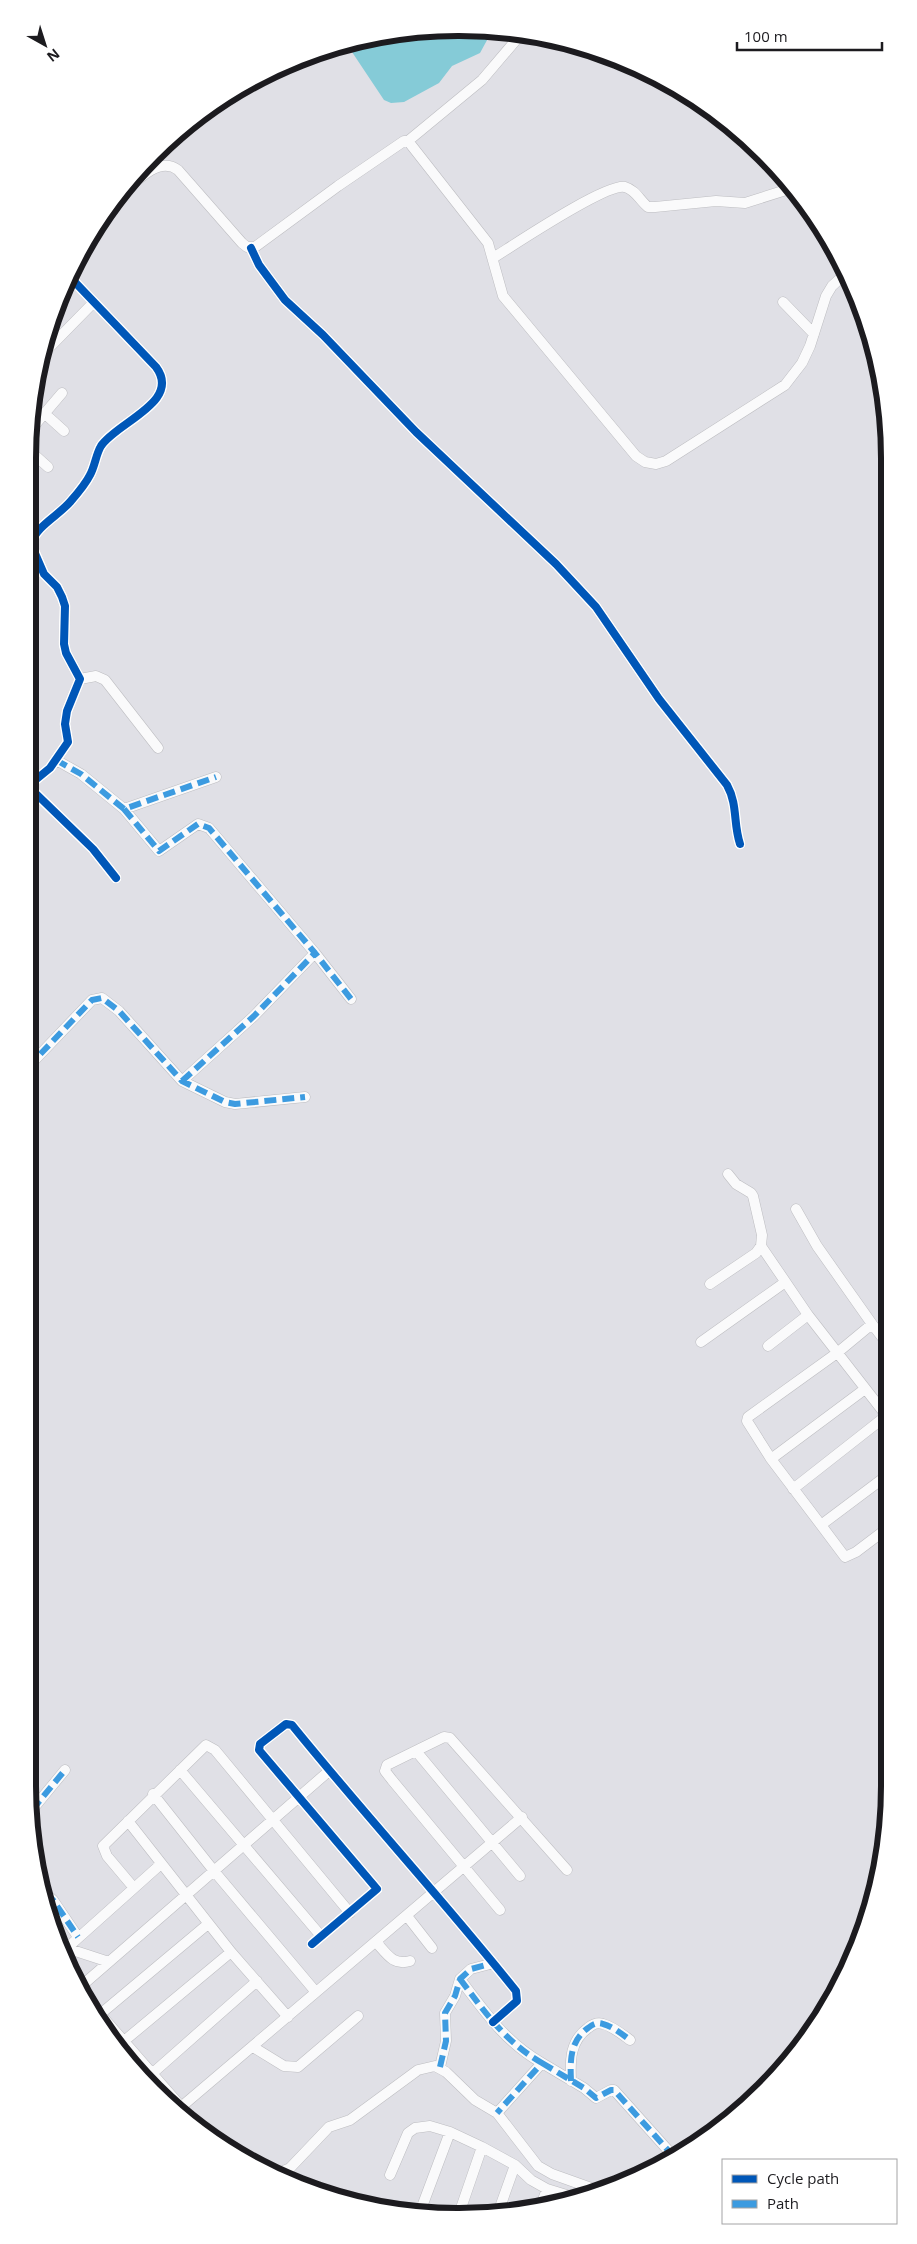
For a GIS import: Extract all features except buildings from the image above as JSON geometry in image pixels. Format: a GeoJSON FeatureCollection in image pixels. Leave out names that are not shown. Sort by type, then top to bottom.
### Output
{"type":"FeatureCollection","features":[{"type":"Feature","properties":{"kind":"street"},"geometry":{"type":"LineString","coordinates":[[250,248],[260,244],[282,229],[378,157],[404,141],[408,141],[482,80],[516,40]]}},
{"type":"Feature","properties":{"kind":"street"},"geometry":{"type":"LineString","coordinates":[[408,141],[478,228],[488,244],[503,296],[636,456],[645,462],[656,464],[676,456],[785,385],[802,363],[814,334],[826,296],[832,286],[840,279]]}},
{"type":"Feature","properties":{"kind":"street"},"geometry":{"type":"LineString","coordinates":[[148,172],[158,166],[171,166],[178,170],[242,243],[250,248],[258,265],[285,300],[323,336],[416,432],[556,564],[596,608],[659,699],[727,785],[734,798],[735,830],[740,844]]}},
{"type":"Feature","properties":{"kind":"street"},"geometry":{"type":"LineString","coordinates":[[493,258],[585,201],[618,188],[624,187],[631,190],[648,207],[716,201],[746,203],[784,190]]}},
{"type":"Feature","properties":{"kind":"street"},"geometry":{"type":"LineString","coordinates":[[36,533],[52,520],[83,486],[91,474],[101,446],[156,400],[163,386],[161,374],[156,367],[75,282]]}},
{"type":"Feature","properties":{"kind":"street"},"geometry":{"type":"LineString","coordinates":[[52,344],[94,302]]}},
{"type":"Feature","properties":{"kind":"street"},"geometry":{"type":"LineString","coordinates":[[783,302],[814,334]]}},
{"type":"Feature","properties":{"kind":"street"},"geometry":{"type":"LineString","coordinates":[[38,420],[62,393]]}},
{"type":"Feature","properties":{"kind":"street"},"geometry":{"type":"LineString","coordinates":[[44,413],[64,431]]}},
{"type":"Feature","properties":{"kind":"street"},"geometry":{"type":"LineString","coordinates":[[36,456],[48,467]]}},
{"type":"Feature","properties":{"kind":"street"},"geometry":{"type":"LineString","coordinates":[[36,556],[44,574],[57,587],[62,597],[65,606],[64,644],[66,653],[80,679]]}},
{"type":"Feature","properties":{"kind":"street"},"geometry":{"type":"LineString","coordinates":[[80,679],[96,676],[105,680],[158,748]]}},
{"type":"Feature","properties":{"kind":"street"},"geometry":{"type":"LineString","coordinates":[[36,780],[56,760],[68,742],[67,711],[80,679]]}},
{"type":"Feature","properties":{"kind":"street"},"geometry":{"type":"LineString","coordinates":[[56,760],[81,774],[124,809],[159,851],[198,824],[209,828],[315,953],[351,999]]}},
{"type":"Feature","properties":{"kind":"street"},"geometry":{"type":"LineString","coordinates":[[124,809],[216,777]]}},
{"type":"Feature","properties":{"kind":"street"},"geometry":{"type":"LineString","coordinates":[[36,794],[93,849],[116,878]]}},
{"type":"Feature","properties":{"kind":"street"},"geometry":{"type":"LineString","coordinates":[[182,1081],[260,1010],[315,953]]}},
{"type":"Feature","properties":{"kind":"street"},"geometry":{"type":"LineString","coordinates":[[36,1058],[92,1000],[102,998],[120,1011],[182,1081],[225,1102],[235,1104],[305,1097]]}},
{"type":"Feature","properties":{"kind":"street"},"geometry":{"type":"LineString","coordinates":[[710,1284],[756,1253],[761,1246],[762,1236],[753,1196],[736,1184],[728,1174]]}},
{"type":"Feature","properties":{"kind":"street"},"geometry":{"type":"LineString","coordinates":[[796,1209],[817,1246],[881,1336]]}},
{"type":"Feature","properties":{"kind":"street"},"geometry":{"type":"LineString","coordinates":[[761,1246],[784,1283],[881,1409]]}},
{"type":"Feature","properties":{"kind":"street"},"geometry":{"type":"LineString","coordinates":[[701,1342],[784,1283]]}},
{"type":"Feature","properties":{"kind":"street"},"geometry":{"type":"LineString","coordinates":[[768,1346],[808,1315]]}},
{"type":"Feature","properties":{"kind":"street"},"geometry":{"type":"LineString","coordinates":[[872,1324],[837,1353],[748,1418],[748,1424],[793,1489],[845,1556],[856,1552],[881,1533]]}},
{"type":"Feature","properties":{"kind":"street"},"geometry":{"type":"LineString","coordinates":[[771,1459],[865,1388]]}},
{"type":"Feature","properties":{"kind":"street"},"geometry":{"type":"LineString","coordinates":[[793,1489],[881,1422]]}},
{"type":"Feature","properties":{"kind":"street"},"geometry":{"type":"LineString","coordinates":[[821,1525],[881,1480]]}},
{"type":"Feature","properties":{"kind":"street"},"geometry":{"type":"LineString","coordinates":[[312,1944],[381,1886],[299,1798],[259,1750],[260,1744],[289,1723],[516,1991],[517,2001],[493,2022]]}},
{"type":"Feature","properties":{"kind":"street"},"geometry":{"type":"LineString","coordinates":[[500,1910],[385,1771],[387,1765],[444,1737],[450,1738],[522,1817],[566,1870]]}},
{"type":"Feature","properties":{"kind":"street"},"geometry":{"type":"LineString","coordinates":[[134,1888],[107,1856],[103,1846],[154,1794],[206,1746],[213,1748],[350,1913]]}},
{"type":"Feature","properties":{"kind":"street"},"geometry":{"type":"LineString","coordinates":[[416,1751],[520,1876]]}},
{"type":"Feature","properties":{"kind":"street"},"geometry":{"type":"LineString","coordinates":[[37,1801],[65,1770]]}},
{"type":"Feature","properties":{"kind":"street"},"geometry":{"type":"LineString","coordinates":[[180,1770],[321,1936]]}},
{"type":"Feature","properties":{"kind":"street"},"geometry":{"type":"LineString","coordinates":[[86,1983],[329,1771]]}},
{"type":"Feature","properties":{"kind":"street"},"geometry":{"type":"LineString","coordinates":[[154,1794],[214,1871],[315,1991]]}},
{"type":"Feature","properties":{"kind":"street"},"geometry":{"type":"LineString","coordinates":[[183,2105],[288,2017],[315,1991],[407,1916],[522,1817]]}},
{"type":"Feature","properties":{"kind":"street"},"geometry":{"type":"LineString","coordinates":[[128,1822],[208,1924],[288,2017]]}},
{"type":"Feature","properties":{"kind":"street"},"geometry":{"type":"LineString","coordinates":[[67,1945],[161,1864]]}},
{"type":"Feature","properties":{"kind":"street"},"geometry":{"type":"LineString","coordinates":[[52,1899],[78,1937]]}},
{"type":"Feature","properties":{"kind":"street"},"geometry":{"type":"LineString","coordinates":[[407,1916],[432,1948]]}},
{"type":"Feature","properties":{"kind":"street"},"geometry":{"type":"LineString","coordinates":[[102,2012],[208,1924]]}},
{"type":"Feature","properties":{"kind":"street"},"geometry":{"type":"LineString","coordinates":[[376,1942],[394,1962],[399,1964],[410,1961]]}},
{"type":"Feature","properties":{"kind":"street"},"geometry":{"type":"LineString","coordinates":[[69,1949],[109,1962]]}},
{"type":"Feature","properties":{"kind":"street"},"geometry":{"type":"LineString","coordinates":[[123,2042],[231,1952]]}},
{"type":"Feature","properties":{"kind":"street"},"geometry":{"type":"LineString","coordinates":[[440,2068],[446,2041],[446,2014],[455,1996],[460,1979],[471,1968],[494,1963]]}},
{"type":"Feature","properties":{"kind":"street"},"geometry":{"type":"LineString","coordinates":[[460,1979],[493,2022],[520,2051],[596,2098],[611,2090],[616,2092],[669,2152]]}},
{"type":"Feature","properties":{"kind":"street"},"geometry":{"type":"LineString","coordinates":[[152,2075],[257,1981]]}},
{"type":"Feature","properties":{"kind":"street"},"geometry":{"type":"LineString","coordinates":[[253,2047],[284,2066],[298,2067],[358,2016]]}},
{"type":"Feature","properties":{"kind":"street"},"geometry":{"type":"LineString","coordinates":[[571,2081],[574,2042],[586,2029],[595,2023],[603,2024],[630,2040]]}},
{"type":"Feature","properties":{"kind":"street"},"geometry":{"type":"LineString","coordinates":[[497,2113],[542,2063]]}},
{"type":"Feature","properties":{"kind":"street"},"geometry":{"type":"LineString","coordinates":[[285,2170],[290,2168],[329,2127],[356,2116],[418,2070],[428,2066],[440,2068],[475,2100],[497,2113],[538,2166],[552,2174],[588,2187]]}},
{"type":"Feature","properties":{"kind":"street"},"geometry":{"type":"LineString","coordinates":[[390,2175],[408,2133],[415,2128],[430,2126],[450,2132],[482,2147],[515,2165],[531,2180],[564,2194]]}},
{"type":"Feature","properties":{"kind":"street"},"geometry":{"type":"LineString","coordinates":[[423,2204],[450,2132]]}},
{"type":"Feature","properties":{"kind":"street"},"geometry":{"type":"LineString","coordinates":[[461,2208],[482,2147]]}},
{"type":"Feature","properties":{"kind":"street"},"geometry":{"type":"LineString","coordinates":[[501,2205],[515,2165]]}},
{"type":"Feature","properties":{"kind":"street"},"geometry":{"type":"LineString","coordinates":[[544,2199],[548,2189]]}},
{"type":"Feature","properties":{"kind":"water"},"geometry":{"type":"Polygon","coordinates":[[[431,37],[489,37],[480,53],[452,66],[439,83],[404,102],[391,103],[384,100],[351,50],[376,44],[431,37]]]}},
{"type":"Feature","properties":{"kind":"marked path"},"geometry":{"type":"LineString","coordinates":[[56,760],[81,774],[124,809],[216,777]]}},
{"type":"Feature","properties":{"kind":"marked path"},"geometry":{"type":"LineString","coordinates":[[124,809],[159,851],[198,824],[209,828],[315,953],[351,999]]}},
{"type":"Feature","properties":{"kind":"marked path"},"geometry":{"type":"LineString","coordinates":[[182,1081],[254,1016],[315,953]]}},
{"type":"Feature","properties":{"kind":"marked path"},"geometry":{"type":"LineString","coordinates":[[36,1059],[92,1000],[102,998],[119,1011],[182,1081],[225,1102],[235,1104],[305,1097]]}},
{"type":"Feature","properties":{"kind":"marked path"},"geometry":{"type":"LineString","coordinates":[[37,1804],[65,1770]]}},
{"type":"Feature","properties":{"kind":"marked path"},"geometry":{"type":"LineString","coordinates":[[52,1899],[78,1937]]}},
{"type":"Feature","properties":{"kind":"marked path"},"geometry":{"type":"LineString","coordinates":[[440,2067],[446,2041],[445,2013],[455,1996],[460,1979],[471,1969],[494,1963]]}},
{"type":"Feature","properties":{"kind":"marked path"},"geometry":{"type":"LineString","coordinates":[[460,1979],[487,2015],[506,2036],[542,2063],[497,2113]]}},
{"type":"Feature","properties":{"kind":"marked path"},"geometry":{"type":"LineString","coordinates":[[571,2081],[571,2058],[574,2045],[582,2033],[593,2024],[601,2023],[606,2025],[617,2030],[630,2040]]}},
{"type":"Feature","properties":{"kind":"marked path"},"geometry":{"type":"LineString","coordinates":[[542,2063],[584,2088],[596,2098],[614,2090],[669,2151]]}},
{"type":"Feature","properties":{"kind":"cycle path"},"geometry":{"type":"LineString","coordinates":[[251,248],[259,265],[285,300],[323,335],[416,432],[556,564],[596,607],[659,699],[727,785],[733,800],[740,844]]}},
{"type":"Feature","properties":{"kind":"cycle path"},"geometry":{"type":"LineString","coordinates":[[36,535],[65,507],[83,486],[92,471],[101,446],[109,437],[144,411],[161,391],[162,379],[156,367],[75,282]]}},
{"type":"Feature","properties":{"kind":"cycle path"},"geometry":{"type":"LineString","coordinates":[[36,556],[44,574],[57,587],[62,597],[65,606],[64,644],[66,653],[80,679],[67,711],[65,724],[68,742],[50,768],[36,779]]}},
{"type":"Feature","properties":{"kind":"cycle path"},"geometry":{"type":"LineString","coordinates":[[36,794],[93,849],[116,878]]}},
{"type":"Feature","properties":{"kind":"cycle path"},"geometry":{"type":"LineString","coordinates":[[312,1944],[377,1889],[259,1750],[260,1744],[286,1724],[292,1725],[516,1991],[517,2001],[493,2022]]}}]}
